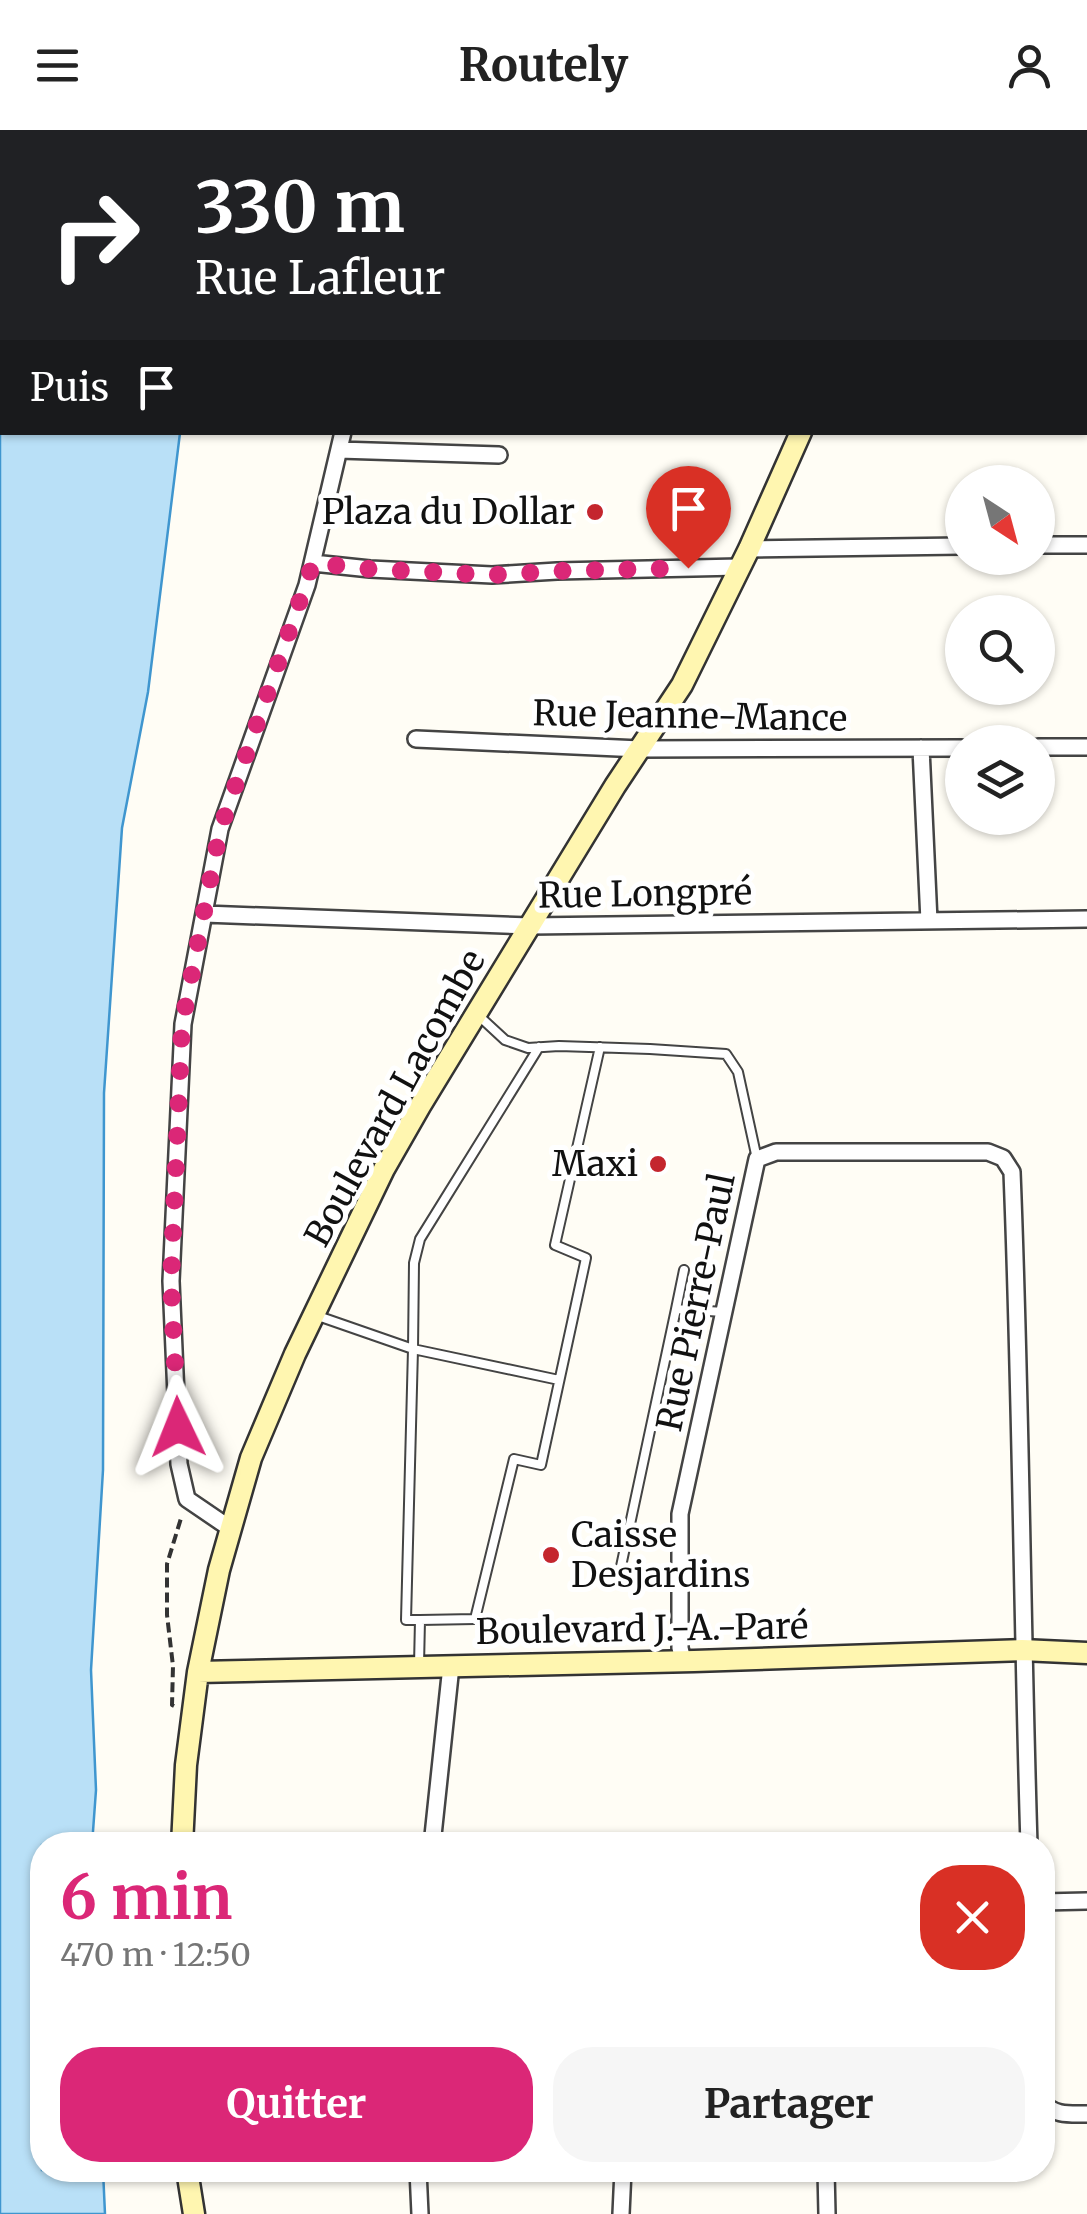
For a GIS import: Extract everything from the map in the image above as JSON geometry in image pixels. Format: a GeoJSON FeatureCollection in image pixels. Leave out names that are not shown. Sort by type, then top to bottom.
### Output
{"type":"FeatureCollection","features":[{"type":"Feature","properties":{"kind":"main road","name":"Boulevard Lacombe"},"geometry":{"type":"LineString","coordinates":[[183,1832],[186,1765],[198,1672],[219,1570],[250,1458],[313,1314],[384,1169],[530,926],[682,685],[800,435]]}},
{"type":"Feature","properties":{"kind":"main road","name":"Boulevard J.-A.-Paré"},"geometry":{"type":"LineString","coordinates":[[198,1672],[1022,1650],[1087,1653]]}},
{"type":"Feature","properties":{"kind":"main road"},"geometry":{"type":"LineString","coordinates":[[189,2182],[194,2214]]}},
{"type":"Feature","properties":{"kind":"street"},"geometry":{"type":"LineString","coordinates":[[231,1529],[187,1499],[179,1464],[171,1281],[182,1024],[220,830],[313,563],[342,435]]}},
{"type":"Feature","properties":{"kind":"street"},"geometry":{"type":"LineString","coordinates":[[340,450],[499,455]]}},
{"type":"Feature","properties":{"kind":"street"},"geometry":{"type":"LineString","coordinates":[[1055,545],[1087,544]]}},
{"type":"Feature","properties":{"kind":"street"},"geometry":{"type":"LineString","coordinates":[[313,563],[492,575],[945,547]]}},
{"type":"Feature","properties":{"kind":"street","name":"Rue Jeanne-Mance"},"geometry":{"type":"LineString","coordinates":[[416,739],[640,748],[945,748]]}},
{"type":"Feature","properties":{"kind":"street"},"geometry":{"type":"LineString","coordinates":[[1055,747],[1087,747]]}},
{"type":"Feature","properties":{"kind":"street"},"geometry":{"type":"LineString","coordinates":[[922,748],[929,921]]}},
{"type":"Feature","properties":{"kind":"street","name":"Rue Longpré"},"geometry":{"type":"LineString","coordinates":[[205,914],[530,926],[1087,919]]}},
{"type":"Feature","properties":{"kind":"street","name":"Rue Pierre-Paul"},"geometry":{"type":"LineString","coordinates":[[683,1660],[680,1514],[757,1159],[776,1152],[988,1152],[1003,1158],[1012,1172],[1018,1328],[1029,1832]]}},
{"type":"Feature","properties":{"kind":"street"},"geometry":{"type":"LineString","coordinates":[[433,1832],[451,1666]]}},
{"type":"Feature","properties":{"kind":"street"},"geometry":{"type":"LineString","coordinates":[[1055,1902],[1087,1901]]}},
{"type":"Feature","properties":{"kind":"street"},"geometry":{"type":"LineString","coordinates":[[1055,2112],[1087,2114]]}},
{"type":"Feature","properties":{"kind":"street"},"geometry":{"type":"LineString","coordinates":[[419,2182],[420,2214]]}},
{"type":"Feature","properties":{"kind":"street"},"geometry":{"type":"LineString","coordinates":[[621,2214],[622,2182]]}},
{"type":"Feature","properties":{"kind":"street"},"geometry":{"type":"LineString","coordinates":[[827,2182],[828,2214]]}},
{"type":"Feature","properties":{"kind":"lane"},"geometry":{"type":"LineString","coordinates":[[476,1014],[506,1040],[528,1048],[600,1047],[726,1054],[738,1072],[757,1159]]}},
{"type":"Feature","properties":{"kind":"lane"},"geometry":{"type":"LineString","coordinates":[[539,1047],[420,1239],[414,1263],[406,1620],[475,1619],[514,1459],[541,1465],[586,1258],[555,1245],[600,1047]]}},
{"type":"Feature","properties":{"kind":"lane"},"geometry":{"type":"LineString","coordinates":[[680,1581],[620,1570],[684,1270]]}},
{"type":"Feature","properties":{"kind":"lane"},"geometry":{"type":"LineString","coordinates":[[676,1308],[724,1312]]}},
{"type":"Feature","properties":{"kind":"lane"},"geometry":{"type":"LineString","coordinates":[[313,1314],[413,1349],[559,1380]]}},
{"type":"Feature","properties":{"kind":"lane"},"geometry":{"type":"LineString","coordinates":[[418,1667],[420,1620]]}},
{"type":"Feature","properties":{"kind":"path"},"geometry":{"type":"LineString","coordinates":[[187,1499],[167,1564],[166,1614],[173,1666],[172,1705],[194,1710]]}},
{"type":"Feature","properties":{"kind":"water"},"geometry":{"type":"Polygon","coordinates":[[[0,435],[180,435],[148,692],[122,828],[104,1093],[103,1470],[91,1670],[96,1790],[93,1832],[30,1832],[30,2182],[104,2182],[105,2214],[0,2214],[0,435]]]}},
{"type":"Feature","properties":{"kind":"place","name":"Plaza du Dollar"},"geometry":{"type":"Point","coordinates":[595,512]}},
{"type":"Feature","properties":{"kind":"place","name":"Maxi"},"geometry":{"type":"Point","coordinates":[658,1164]}},
{"type":"Feature","properties":{"kind":"place","name":"Caisse Desjardins"},"geometry":{"type":"Point","coordinates":[551,1555]}},
{"type":"Feature","properties":{"kind":"route"},"geometry":{"type":"LineString","coordinates":[[178,1427],[171,1281],[182,1024],[220,830],[313,563],[492,575],[688,568]]}}]}
